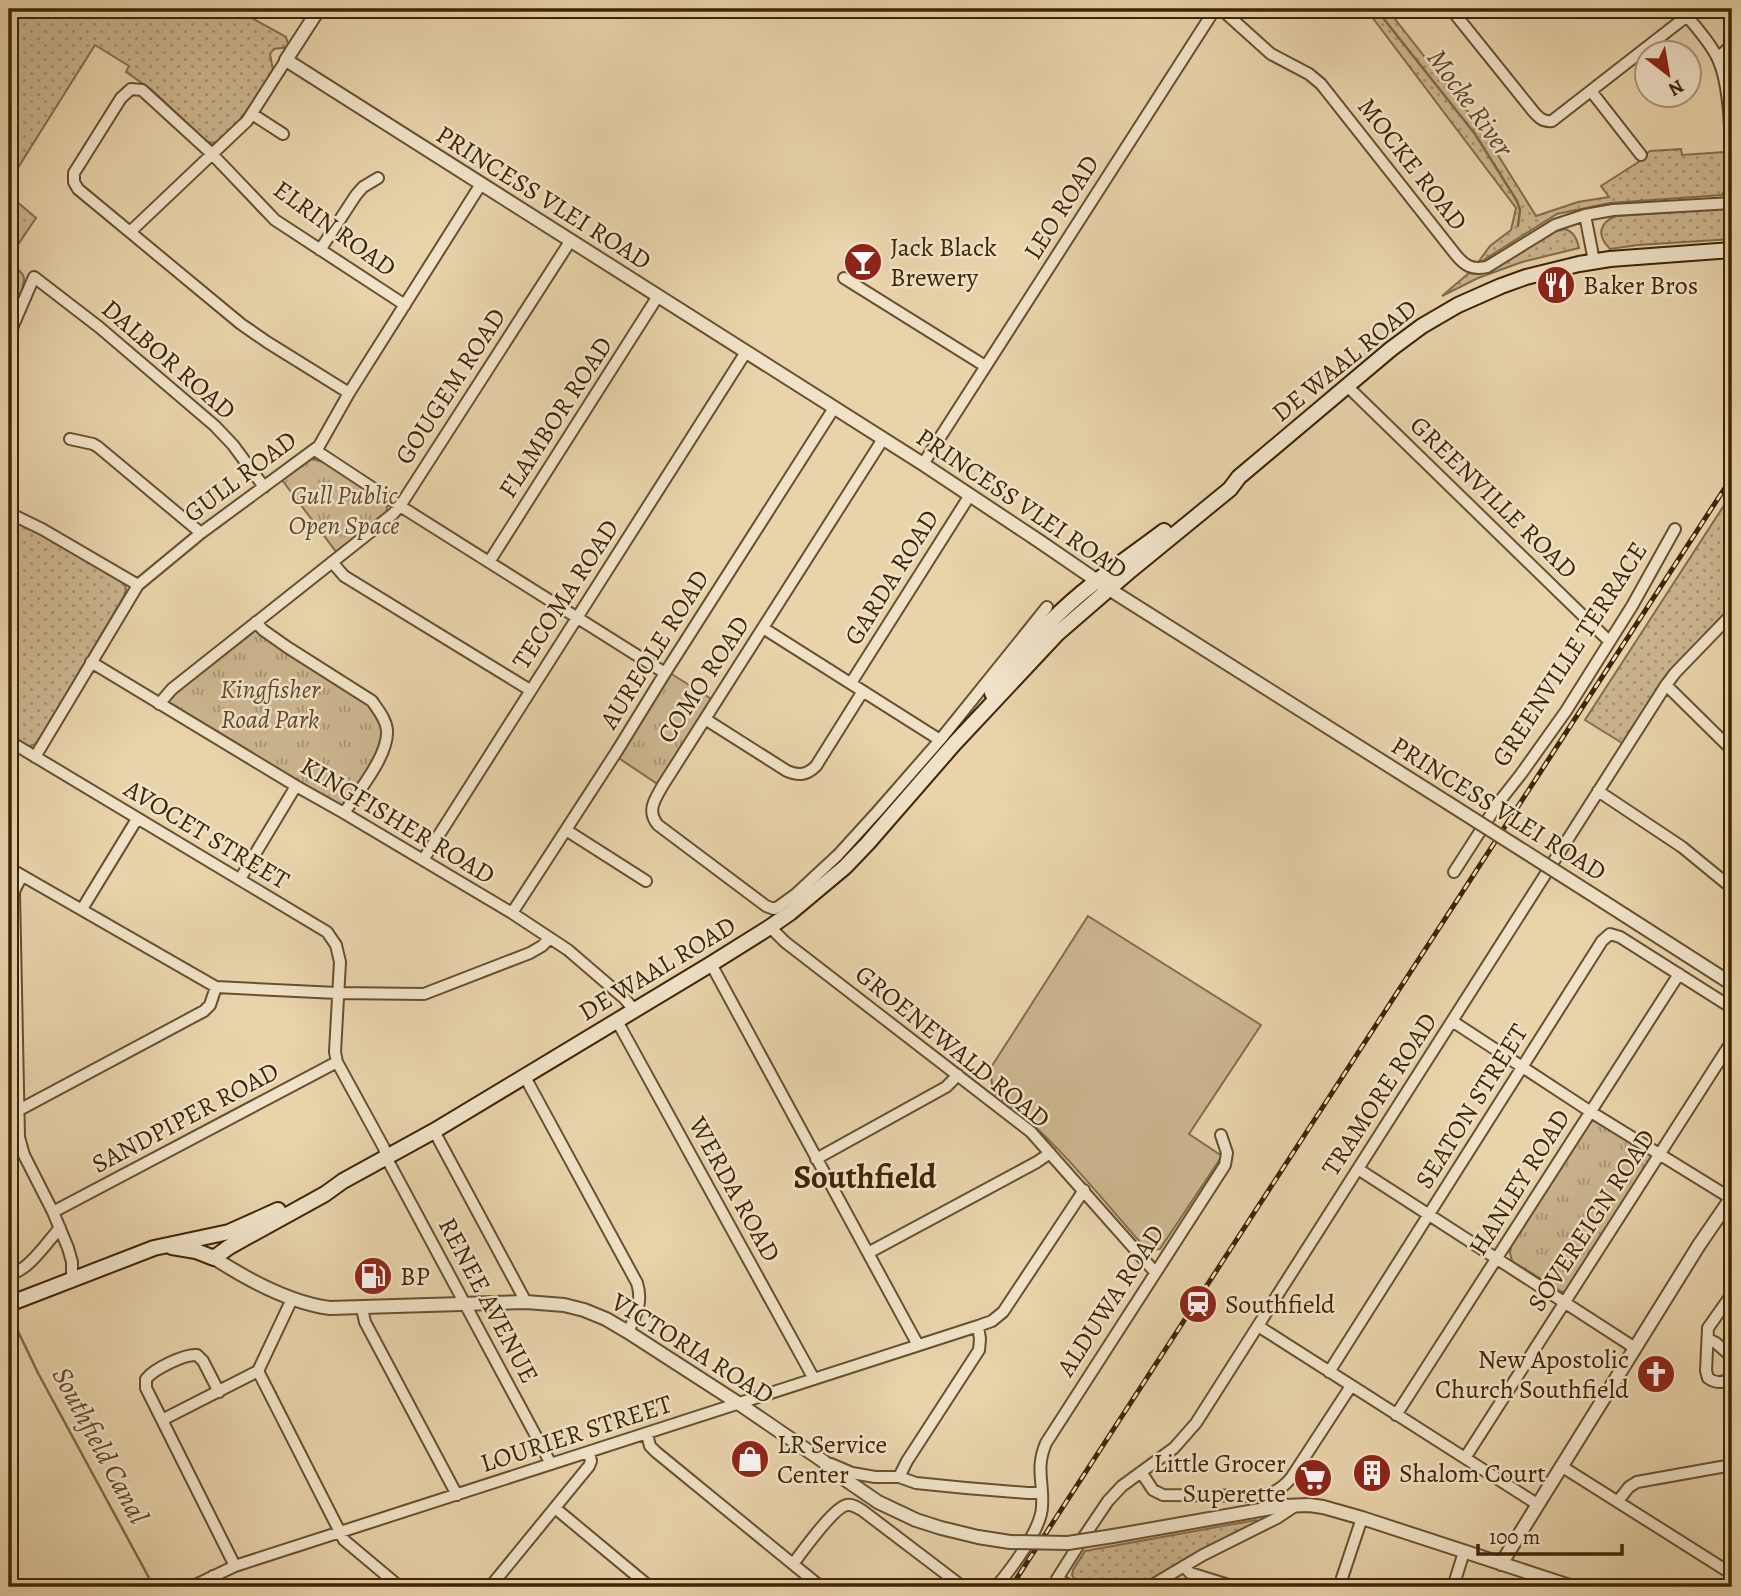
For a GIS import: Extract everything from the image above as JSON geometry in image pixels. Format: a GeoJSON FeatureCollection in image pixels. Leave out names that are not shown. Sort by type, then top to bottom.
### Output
{"type":"FeatureCollection","features":[{"type":"Feature","properties":{"kind":"main road","name":"DE WAAL ROAD"},"geometry":{"type":"LineString","coordinates":[[9,1304],[163,1245],[222,1234],[343,1181],[525,1077],[770,927],[845,867],[886,824],[947,742],[1057,635],[1103,585],[1215,492],[1239,477],[1409,335],[1434,318],[1458,305],[1526,277],[1594,261],[1732,250]]}},
{"type":"Feature","properties":{"kind":"main road","name":"DE WAAL ROAD"},"geometry":{"type":"LineString","coordinates":[[214,1258],[343,1181]]}},
{"type":"Feature","properties":{"kind":"main road"},"geometry":{"type":"LineString","coordinates":[[214,1258],[222,1234]]}},
{"type":"Feature","properties":{"kind":"main road","name":"VICTORIA ROAD"},"geometry":{"type":"LineString","coordinates":[[163,1245],[196,1251],[214,1258]]}},
{"type":"Feature","properties":{"kind":"street"},"geometry":{"type":"LineString","coordinates":[[319,9],[253,114],[131,231],[241,324],[349,393]]}},
{"type":"Feature","properties":{"kind":"street","name":"LEO ROAD"},"geometry":{"type":"LineString","coordinates":[[923,464],[1215,9]]}},
{"type":"Feature","properties":{"kind":"street","name":"MOCKE ROAD"},"geometry":{"type":"LineString","coordinates":[[1220,9],[1271,54],[1321,83],[1466,266],[1479,269],[1487,267],[1555,225],[1585,215],[1613,210],[1732,203]]}},
{"type":"Feature","properties":{"kind":"street"},"geometry":{"type":"LineString","coordinates":[[1451,9],[1541,119],[1546,121],[1552,121],[1591,91],[1684,12],[1718,58],[1722,68],[1731,135],[1732,180]]}},
{"type":"Feature","properties":{"kind":"street"},"geometry":{"type":"LineString","coordinates":[[1718,58],[1732,45]]}},
{"type":"Feature","properties":{"kind":"street","name":"PRINCESS VLEI ROAD"},"geometry":{"type":"LineString","coordinates":[[286,61],[923,464],[1103,585],[1732,984]]}},
{"type":"Feature","properties":{"kind":"street","name":"ELRIN ROAD"},"geometry":{"type":"LineString","coordinates":[[131,231],[78,189],[74,182],[74,173],[121,98],[131,89],[142,90],[212,154],[275,220],[405,304]]}},
{"type":"Feature","properties":{"kind":"street"},"geometry":{"type":"LineString","coordinates":[[1591,91],[1641,155]]}},
{"type":"Feature","properties":{"kind":"street"},"geometry":{"type":"LineString","coordinates":[[253,114],[283,134]]}},
{"type":"Feature","properties":{"kind":"street"},"geometry":{"type":"LineString","coordinates":[[320,250],[356,195],[378,178]]}},
{"type":"Feature","properties":{"kind":"street","name":"GULL ROAD"},"geometry":{"type":"LineString","coordinates":[[35,757],[138,585],[201,533],[315,450],[481,184]]}},
{"type":"Feature","properties":{"kind":"street"},"geometry":{"type":"LineString","coordinates":[[1585,215],[1594,261]]}},
{"type":"Feature","properties":{"kind":"street","name":"GOUGEM ROAD"},"geometry":{"type":"LineString","coordinates":[[159,704],[172,688],[393,514],[571,240]]}},
{"type":"Feature","properties":{"kind":"street","name":"DALBOR ROAD"},"geometry":{"type":"LineString","coordinates":[[9,335],[34,277],[99,327],[215,426],[264,486]]}},
{"type":"Feature","properties":{"kind":"street"},"geometry":{"type":"LineString","coordinates":[[844,278],[985,366]]}},
{"type":"Feature","properties":{"kind":"street","name":"FLAMBOR ROAD"},"geometry":{"type":"LineString","coordinates":[[489,562],[658,296]]}},
{"type":"Feature","properties":{"kind":"street","name":"TECOMA ROAD"},"geometry":{"type":"LineString","coordinates":[[422,860],[746,352]]}},
{"type":"Feature","properties":{"kind":"street","name":"GREENVILLE ROAD"},"geometry":{"type":"LineString","coordinates":[[1347,386],[1609,641]]}},
{"type":"Feature","properties":{"kind":"street","name":"AUREOLE ROAD"},"geometry":{"type":"LineString","coordinates":[[512,913],[834,408]]}},
{"type":"Feature","properties":{"kind":"street"},"geometry":{"type":"LineString","coordinates":[[70,439],[98,447],[201,533]]}},
{"type":"Feature","properties":{"kind":"street","name":"COMO ROAD"},"geometry":{"type":"LineString","coordinates":[[883,439],[654,801],[652,813],[654,820],[668,833],[766,906],[774,909],[796,894],[838,855],[947,742]]}},
{"type":"Feature","properties":{"kind":"street"},"geometry":{"type":"LineString","coordinates":[[315,450],[665,673]]}},
{"type":"Feature","properties":{"kind":"street","name":"GARDA ROAD"},"geometry":{"type":"LineString","coordinates":[[851,683],[970,495]]}},
{"type":"Feature","properties":{"kind":"street"},"geometry":{"type":"LineString","coordinates":[[9,513],[42,529],[138,585]]}},
{"type":"Feature","properties":{"kind":"street","name":"GREENVILLE TERRACE"},"geometry":{"type":"LineString","coordinates":[[1454,872],[1499,802],[1566,711],[1632,606],[1675,529]]}},
{"type":"Feature","properties":{"kind":"street"},"geometry":{"type":"LineString","coordinates":[[332,562],[344,576],[530,690]]}},
{"type":"Feature","properties":{"kind":"street"},"geometry":{"type":"LineString","coordinates":[[763,628],[947,742],[1047,607]]}},
{"type":"Feature","properties":{"kind":"street","name":"TRAMORE ROAD"},"geometry":{"type":"LineString","coordinates":[[1056,1583],[1108,1501],[1122,1486],[1174,1448],[1196,1423],[1665,685],[1732,614]]}},
{"type":"Feature","properties":{"kind":"street"},"geometry":{"type":"LineString","coordinates":[[256,622],[287,647],[372,701],[381,714],[387,728],[383,754],[344,813]]}},
{"type":"Feature","properties":{"kind":"street","name":"KINGFISHER ROAD"},"geometry":{"type":"LineString","coordinates":[[91,662],[512,913],[568,950],[635,1010]]}},
{"type":"Feature","properties":{"kind":"street"},"geometry":{"type":"LineString","coordinates":[[1665,685],[1732,750]]}},
{"type":"Feature","properties":{"kind":"street"},"geometry":{"type":"LineString","coordinates":[[705,719],[787,771],[803,774],[816,766],[863,691]]}},
{"type":"Feature","properties":{"kind":"street","name":"AVOCET STREET"},"geometry":{"type":"LineString","coordinates":[[9,741],[327,932],[336,945],[340,962],[335,1052],[337,1062]]}},
{"type":"Feature","properties":{"kind":"street"},"geometry":{"type":"LineString","coordinates":[[240,879],[296,786]]}},
{"type":"Feature","properties":{"kind":"street"},"geometry":{"type":"LineString","coordinates":[[1598,791],[1682,847],[1732,888]]}},
{"type":"Feature","properties":{"kind":"street"},"geometry":{"type":"LineString","coordinates":[[82,909],[137,819]]}},
{"type":"Feature","properties":{"kind":"street"},"geometry":{"type":"LineString","coordinates":[[566,830],[646,881]]}},
{"type":"Feature","properties":{"kind":"street"},"geometry":{"type":"LineString","coordinates":[[9,867],[216,987],[424,994],[530,953],[550,938]]}},
{"type":"Feature","properties":{"kind":"street"},"geometry":{"type":"LineString","coordinates":[[22,876],[14,893],[19,1137],[21,1147],[68,1248],[72,1262],[72,1280]]}},
{"type":"Feature","properties":{"kind":"street","name":"GROENEWALD ROAD"},"geometry":{"type":"LineString","coordinates":[[770,927],[793,948],[1031,1132],[1155,1272]]}},
{"type":"Feature","properties":{"kind":"street","name":"SEATON STREET"},"geometry":{"type":"LineString","coordinates":[[1329,1372],[1606,937],[1610,934],[1620,937],[1679,974]]}},
{"type":"Feature","properties":{"kind":"street"},"geometry":{"type":"LineString","coordinates":[[711,964],[918,1345]]}},
{"type":"Feature","properties":{"kind":"street"},"geometry":{"type":"LineString","coordinates":[[1679,974],[1732,1008]]}},
{"type":"Feature","properties":{"kind":"street","name":"HANLEY ROAD"},"geometry":{"type":"LineString","coordinates":[[1396,1415],[1679,974]]}},
{"type":"Feature","properties":{"kind":"street"},"geometry":{"type":"LineString","coordinates":[[19,1110],[204,1012],[216,987]]}},
{"type":"Feature","properties":{"kind":"street","name":"WERDA ROAD"},"geometry":{"type":"LineString","coordinates":[[617,1021],[814,1379]]}},
{"type":"Feature","properties":{"kind":"street"},"geometry":{"type":"LineString","coordinates":[[1452,1021],[1591,1112],[1732,1198],[1699,1245],[1501,1564]]}},
{"type":"Feature","properties":{"kind":"street","name":"SOVEREIGN ROAD"},"geometry":{"type":"LineString","coordinates":[[1465,1458],[1732,1041]]}},
{"type":"Feature","properties":{"kind":"street","name":"RENEE AVENUE"},"geometry":{"type":"LineString","coordinates":[[337,1062],[551,1464]]}},
{"type":"Feature","properties":{"kind":"street","name":"SANDPIPER ROAD"},"geometry":{"type":"LineString","coordinates":[[53,1213],[337,1062]]}},
{"type":"Feature","properties":{"kind":"street"},"geometry":{"type":"LineString","coordinates":[[816,1159],[939,1091],[952,1083],[958,1075]]}},
{"type":"Feature","properties":{"kind":"street"},"geometry":{"type":"LineString","coordinates":[[525,1077],[637,1283],[639,1307],[628,1332]]}},
{"type":"Feature","properties":{"kind":"street"},"geometry":{"type":"LineString","coordinates":[[434,1131],[526,1301]]}},
{"type":"Feature","properties":{"kind":"street","name":"ALDUWA ROAD"},"geometry":{"type":"LineString","coordinates":[[996,1587],[1042,1515],[1039,1470],[1046,1443],[1225,1165],[1227,1153],[1221,1135]]}},
{"type":"Feature","properties":{"kind":"street"},"geometry":{"type":"LineString","coordinates":[[868,1253],[1050,1153]]}},
{"type":"Feature","properties":{"kind":"street"},"geometry":{"type":"LineString","coordinates":[[1358,1169],[1635,1348]]}},
{"type":"Feature","properties":{"kind":"street","name":"LOURIER STREET"},"geometry":{"type":"LineString","coordinates":[[191,1587],[234,1566],[992,1321],[1003,1312],[1084,1190]]}},
{"type":"Feature","properties":{"kind":"street"},"geometry":{"type":"LineString","coordinates":[[9,1274],[15,1274],[30,1262],[60,1228]]}},
{"type":"Feature","properties":{"kind":"street","name":"VICTORIA ROAD"},"geometry":{"type":"LineString","coordinates":[[214,1258],[292,1299],[330,1308],[526,1301],[584,1310],[628,1332],[738,1404],[823,1461],[877,1502],[916,1520],[959,1534],[1010,1542],[1068,1543],[1271,1508],[1323,1507],[1572,1587]]}},
{"type":"Feature","properties":{"kind":"street"},"geometry":{"type":"LineString","coordinates":[[1732,1294],[1709,1326],[1706,1371],[1708,1378],[1717,1382],[1732,1377]]}},
{"type":"Feature","properties":{"kind":"street"},"geometry":{"type":"LineString","coordinates":[[162,1420],[258,1371],[292,1299]]}},
{"type":"Feature","properties":{"kind":"street"},"geometry":{"type":"LineString","coordinates":[[362,1308],[365,1322],[457,1495]]}},
{"type":"Feature","properties":{"kind":"street"},"geometry":{"type":"LineString","coordinates":[[899,1478],[907,1461],[979,1350],[978,1326]]}},
{"type":"Feature","properties":{"kind":"street"},"geometry":{"type":"LineString","coordinates":[[1258,1326],[1537,1504]]}},
{"type":"Feature","properties":{"kind":"street"},"geometry":{"type":"LineString","coordinates":[[1708,1339],[1732,1356]]}},
{"type":"Feature","properties":{"kind":"street"},"geometry":{"type":"LineString","coordinates":[[219,1392],[197,1355],[188,1356],[152,1372],[146,1379],[146,1388],[234,1566]]}},
{"type":"Feature","properties":{"kind":"street"},"geometry":{"type":"LineString","coordinates":[[258,1371],[339,1533],[349,1546],[400,1587]]}},
{"type":"Feature","properties":{"kind":"street"},"geometry":{"type":"LineString","coordinates":[[1140,1472],[1153,1490],[1163,1495],[1258,1496],[1272,1493],[1288,1482],[1351,1386]]}},
{"type":"Feature","properties":{"kind":"street"},"geometry":{"type":"LineString","coordinates":[[647,1434],[650,1446],[656,1452],[821,1587]]}},
{"type":"Feature","properties":{"kind":"street"},"geometry":{"type":"LineString","coordinates":[[490,1587],[591,1464],[589,1452]]}},
{"type":"Feature","properties":{"kind":"street","name":"VICTORIA ROAD"},"geometry":{"type":"LineString","coordinates":[[823,1461],[852,1473],[899,1478],[916,1483],[1042,1493]]}},
{"type":"Feature","properties":{"kind":"street"},"geometry":{"type":"LineString","coordinates":[[1618,1501],[1629,1487],[1637,1482],[1732,1465]]}},
{"type":"Feature","properties":{"kind":"street"},"geometry":{"type":"LineString","coordinates":[[1561,1466],[1732,1574]]}},
{"type":"Feature","properties":{"kind":"street"},"geometry":{"type":"LineString","coordinates":[[793,1564],[832,1516],[848,1505],[863,1511],[963,1587]]}},
{"type":"Feature","properties":{"kind":"street"},"geometry":{"type":"LineString","coordinates":[[1149,1587],[1277,1518],[1294,1506]]}},
{"type":"Feature","properties":{"kind":"street"},"geometry":{"type":"LineString","coordinates":[[555,1508],[650,1587]]}},
{"type":"Feature","properties":{"kind":"street"},"geometry":{"type":"LineString","coordinates":[[1339,1587],[1362,1518]]}},
{"type":"Feature","properties":{"kind":"street"},"geometry":{"type":"LineString","coordinates":[[1453,1587],[1464,1552]]}},
{"type":"Feature","properties":{"kind":"street"},"geometry":{"type":"LineString","coordinates":[[1184,1566],[1190,1573],[1235,1587]]}},
{"type":"Feature","properties":{"kind":"street"},"geometry":{"type":"LineString","coordinates":[[213,1576],[227,1587]]}},
{"type":"Feature","properties":{"kind":"street"},"geometry":{"type":"LineString","coordinates":[[1056,1583],[1072,1587]]}},
{"type":"Feature","properties":{"kind":"green space"},"geometry":{"type":"Polygon","coordinates":[[[9,9],[257,9],[252,18],[286,37],[289,47],[274,49],[270,54],[273,70],[255,99],[231,131],[213,143],[205,140],[152,90],[126,72],[129,66],[95,45],[9,182],[9,9]]]}},
{"type":"Feature","properties":{"kind":"green space"},"geometry":{"type":"Polygon","coordinates":[[[1366,9],[1387,9],[1483,131],[1536,216],[1578,202],[1609,197],[1601,186],[1640,161],[1639,159],[1650,151],[1681,149],[1682,155],[1724,152],[1726,187],[1722,195],[1610,203],[1557,214],[1479,261],[1490,246],[1511,230],[1516,208],[1366,9]]]}},
{"type":"Feature","properties":{"kind":"green space"},"geometry":{"type":"Polygon","coordinates":[[[9,195],[36,218],[9,258],[9,195]]]}},
{"type":"Feature","properties":{"kind":"green space"},"geometry":{"type":"Polygon","coordinates":[[[1732,208],[1732,239],[1610,249],[1601,235],[1606,222],[1616,216],[1732,208]]]}},
{"type":"Feature","properties":{"kind":"green space"},"geometry":{"type":"Polygon","coordinates":[[[1565,229],[1575,236],[1579,248],[1522,262],[1478,278],[1442,296],[1469,273],[1490,271],[1553,232],[1565,229]]]}},
{"type":"Feature","properties":{"kind":"green space"},"geometry":{"type":"Polygon","coordinates":[[[9,263],[20,271],[24,279],[9,319],[9,263]]]}},
{"type":"Feature","properties":{"kind":"green space","name":"Gull Public Open Space"},"geometry":{"type":"Polygon","coordinates":[[[311,459],[324,462],[383,500],[387,506],[384,516],[337,553],[282,480],[311,459]]]}},
{"type":"Feature","properties":{"kind":"green space"},"geometry":{"type":"Polygon","coordinates":[[[1732,493],[1732,609],[1668,674],[1622,743],[1585,720],[1732,493]]]}},
{"type":"Feature","properties":{"kind":"green space"},"geometry":{"type":"Polygon","coordinates":[[[9,518],[58,543],[124,583],[126,589],[39,740],[27,747],[9,738],[9,518]]]}},
{"type":"Feature","properties":{"kind":"green space","name":"Kingfisher Road Park"},"geometry":{"type":"Polygon","coordinates":[[[256,622],[372,701],[386,741],[344,813],[159,704],[256,622]]]}},
{"type":"Feature","properties":{"kind":"green space"},"geometry":{"type":"Polygon","coordinates":[[[670,673],[713,700],[659,785],[617,757],[670,673]]]}},
{"type":"Feature","properties":{"kind":"green space"},"geometry":{"type":"Polygon","coordinates":[[[1088,916],[1261,1025],[1189,1134],[1222,1156],[1160,1249],[1147,1250],[1055,1146],[993,1092],[990,1069],[1088,916]]]}},
{"type":"Feature","properties":{"kind":"green space"},"geometry":{"type":"Polygon","coordinates":[[[1594,1120],[1650,1154],[1652,1158],[1567,1291],[1562,1292],[1512,1261],[1511,1246],[1589,1123],[1594,1120]]]}},
{"type":"Feature","properties":{"kind":"green space"},"geometry":{"type":"Polygon","coordinates":[[[1256,1520],[1255,1524],[1185,1559],[1140,1587],[1084,1587],[1076,1582],[1072,1575],[1085,1551],[1256,1520]]]}},
{"type":"Feature","properties":{"kind":"waterway","name":"Mocke River"},"geometry":{"type":"LineString","coordinates":[[1376,9],[1475,134],[1517,201],[1520,210],[1518,226]]}},
{"type":"Feature","properties":{"kind":"waterway","name":"Southfield Canal"},"geometry":{"type":"LineString","coordinates":[[13,1321],[38,1373],[154,1587]]}},
{"type":"Feature","properties":{"kind":"railway"},"geometry":{"type":"LineString","coordinates":[[1011,1587],[1732,477]]}},
{"type":"Feature","properties":{"kind":"place","name":"Jack Black Brewery"},"geometry":{"type":"Point","coordinates":[863,262]}},
{"type":"Feature","properties":{"kind":"place","name":"Baker Bros"},"geometry":{"type":"Point","coordinates":[1556,285]}},
{"type":"Feature","properties":{"kind":"place","name":"BP"},"geometry":{"type":"Point","coordinates":[373,1276]}},
{"type":"Feature","properties":{"kind":"place","name":"Southfield"},"geometry":{"type":"Point","coordinates":[1198,1304]}},
{"type":"Feature","properties":{"kind":"place","name":"New Apostolic Church Southfield"},"geometry":{"type":"Point","coordinates":[1656,1374]}},
{"type":"Feature","properties":{"kind":"place","name":"LR Service Center"},"geometry":{"type":"Point","coordinates":[750,1459]}},
{"type":"Feature","properties":{"kind":"place","name":"Shalom Court"},"geometry":{"type":"Point","coordinates":[1372,1473]}},
{"type":"Feature","properties":{"kind":"place","name":"Little Grocer Superette"},"geometry":{"type":"Point","coordinates":[1313,1478]}},
{"type":"Feature","properties":{"kind":"district","name":"Southfield"},"geometry":{"type":"Point","coordinates":[865,1176]}}]}
